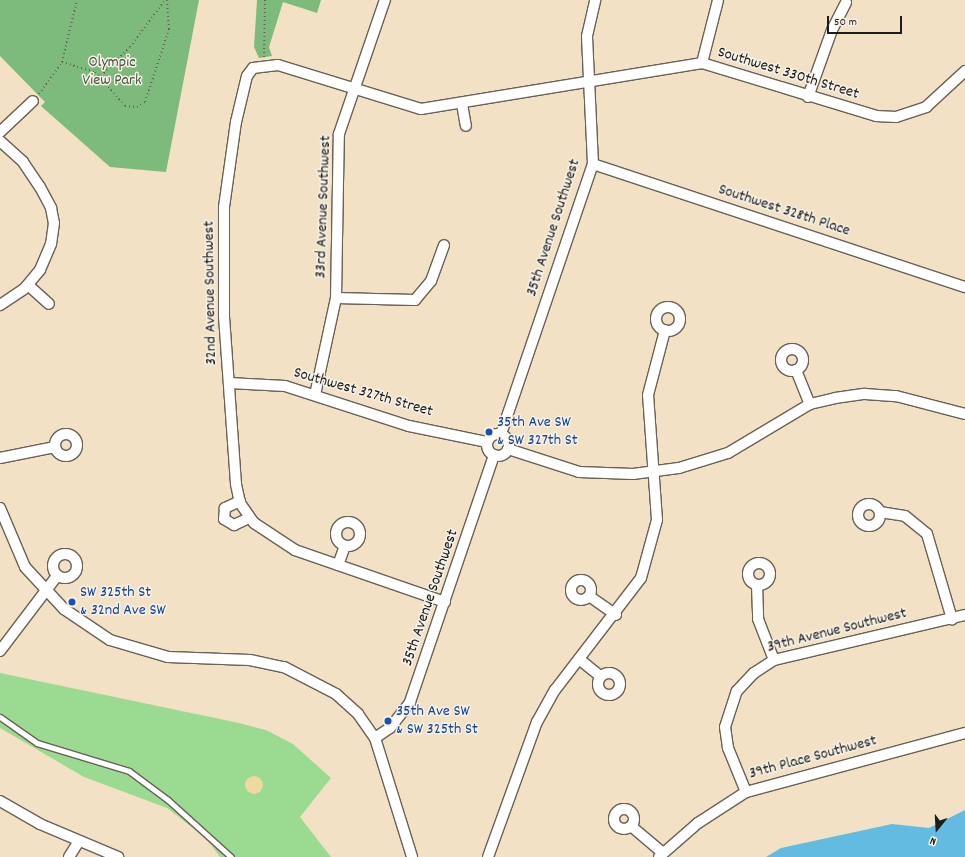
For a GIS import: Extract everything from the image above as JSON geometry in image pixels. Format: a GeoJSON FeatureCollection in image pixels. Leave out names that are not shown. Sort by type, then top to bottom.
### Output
{"type":"FeatureCollection","features":[{"type":"Feature","properties":{"kind":"street","name":"33rd Avenue Southwest"},"geometry":{"type":"LineString","coordinates":[[315,395],[336,298],[337,156],[339,134],[386,0]]}},
{"type":"Feature","properties":{"kind":"street","name":"35th Avenue Southwest"},"geometry":{"type":"LineString","coordinates":[[501,434],[593,164],[587,36],[595,0]]}},
{"type":"Feature","properties":{"kind":"street"},"geometry":{"type":"LineString","coordinates":[[702,63],[718,0]]}},
{"type":"Feature","properties":{"kind":"street"},"geometry":{"type":"LineString","coordinates":[[808,97],[832,30],[846,2]]}},
{"type":"Feature","properties":{"kind":"street","name":"Southwest 330th Street"},"geometry":{"type":"LineString","coordinates":[[265,65],[278,65],[354,91],[421,109],[462,104],[588,79],[702,63],[808,97],[876,116],[896,117],[926,107],[965,71]]}},
{"type":"Feature","properties":{"kind":"street","name":"32nd Avenue Southwest"},"geometry":{"type":"LineString","coordinates":[[246,515],[240,501],[229,383],[223,263],[224,207],[244,86],[253,68],[265,65]]}},
{"type":"Feature","properties":{"kind":"street"},"geometry":{"type":"LineString","coordinates":[[0,132],[33,101]]}},
{"type":"Feature","properties":{"kind":"street"},"geometry":{"type":"LineString","coordinates":[[462,104],[466,126]]}},
{"type":"Feature","properties":{"kind":"street"},"geometry":{"type":"LineString","coordinates":[[0,141],[23,162],[48,201],[53,215],[53,236],[47,256],[28,285],[0,305]]}},
{"type":"Feature","properties":{"kind":"street","name":"Southwest 328th Place"},"geometry":{"type":"LineString","coordinates":[[593,164],[964,284]]}},
{"type":"Feature","properties":{"kind":"street"},"geometry":{"type":"LineString","coordinates":[[336,298],[415,300],[431,281],[444,245]]}},
{"type":"Feature","properties":{"kind":"street"},"geometry":{"type":"LineString","coordinates":[[28,285],[49,304]]}},
{"type":"Feature","properties":{"kind":"street"},"geometry":{"type":"LineString","coordinates":[[488,857],[537,722],[579,659],[616,616],[641,578],[653,542],[657,520],[648,395],[665,330]]}},
{"type":"Feature","properties":{"kind":"street"},"geometry":{"type":"LineString","coordinates":[[796,370],[810,404]]}},
{"type":"Feature","properties":{"kind":"street","name":"Southwest 327th Street"},"geometry":{"type":"LineString","coordinates":[[229,383],[285,386],[409,426],[487,442]]}},
{"type":"Feature","properties":{"kind":"street"},"geometry":{"type":"LineString","coordinates":[[508,449],[579,472],[654,471],[728,453],[810,404],[873,394],[896,396],[965,414]]}},
{"type":"Feature","properties":{"kind":"street"},"geometry":{"type":"LineString","coordinates":[[494,434],[501,434],[508,442],[508,449],[504,454],[494,455],[489,451],[487,442],[494,434]]}},
{"type":"Feature","properties":{"kind":"street"},"geometry":{"type":"LineString","coordinates":[[0,458],[55,447]]}},
{"type":"Feature","properties":{"kind":"street","name":"35th Avenue Southwest"},"geometry":{"type":"LineString","coordinates":[[374,738],[390,728],[410,702],[494,455]]}},
{"type":"Feature","properties":{"kind":"street"},"geometry":{"type":"LineString","coordinates":[[240,501],[225,508],[224,519],[234,525],[246,515],[295,550],[445,602]]}},
{"type":"Feature","properties":{"kind":"street"},"geometry":{"type":"LineString","coordinates":[[0,508],[17,552],[46,591],[86,626],[136,650],[168,657],[250,660],[312,679],[358,714],[374,738],[412,857]]}},
{"type":"Feature","properties":{"kind":"street"},"geometry":{"type":"LineString","coordinates":[[880,512],[905,516],[927,534],[952,619]]}},
{"type":"Feature","properties":{"kind":"street"},"geometry":{"type":"LineString","coordinates":[[338,564],[344,546]]}},
{"type":"Feature","properties":{"kind":"street"},"geometry":{"type":"LineString","coordinates":[[0,651],[57,576]]}},
{"type":"Feature","properties":{"kind":"street"},"geometry":{"type":"LineString","coordinates":[[757,585],[758,619],[774,660]]}},
{"type":"Feature","properties":{"kind":"street"},"geometry":{"type":"LineString","coordinates":[[589,596],[616,616]]}},
{"type":"Feature","properties":{"kind":"street","name":"39th Avenue Southwest"},"geometry":{"type":"LineString","coordinates":[[746,792],[728,748],[726,721],[742,685],[774,660],[952,619],[965,614]]}},
{"type":"Feature","properties":{"kind":"street"},"geometry":{"type":"LineString","coordinates":[[579,659],[601,677]]}},
{"type":"Feature","properties":{"kind":"street","name":"39th Place Southwest"},"geometry":{"type":"LineString","coordinates":[[631,826],[661,855],[698,824],[746,792],[965,733]]}},
{"type":"Feature","properties":{"kind":"street"},"geometry":{"type":"LineString","coordinates":[[0,801],[79,841],[118,857]]}},
{"type":"Feature","properties":{"kind":"street"},"geometry":{"type":"LineString","coordinates":[[69,857],[79,841]]}},
{"type":"Feature","properties":{"kind":"lane"},"geometry":{"type":"LineString","coordinates":[[0,717],[44,745],[129,771],[168,800],[231,857]]}},
{"type":"Feature","properties":{"kind":"path"},"geometry":{"type":"LineString","coordinates":[[33,101],[62,62],[77,0]]}},
{"type":"Feature","properties":{"kind":"path"},"geometry":{"type":"LineString","coordinates":[[62,62],[90,69],[101,76],[125,106],[137,107],[145,102],[169,29],[166,0]]}},
{"type":"Feature","properties":{"kind":"path"},"geometry":{"type":"LineString","coordinates":[[101,76],[130,47],[166,0]]}},
{"type":"Feature","properties":{"kind":"path"},"geometry":{"type":"LineString","coordinates":[[265,65],[266,0]]}},
{"type":"Feature","properties":{"kind":"green space","name":"Olympic View Park"},"geometry":{"type":"Polygon","coordinates":[[[0,0],[199,0],[166,172],[110,167],[41,106],[45,102],[0,56],[0,0]]]}},
{"type":"Feature","properties":{"kind":"green space"},"geometry":{"type":"Polygon","coordinates":[[[257,0],[321,0],[317,13],[283,2],[269,47],[272,56],[259,58],[254,47],[257,0]]]}},
{"type":"Feature","properties":{"kind":"green space"},"geometry":{"type":"Polygon","coordinates":[[[0,673],[239,723],[266,730],[293,744],[331,778],[300,817],[331,857],[220,857],[206,838],[167,808],[84,777],[0,728],[0,673]]]}},
{"type":"Feature","properties":{"kind":"sand"},"geometry":{"type":"Polygon","coordinates":[[[254,776],[260,779],[263,785],[260,791],[254,794],[248,791],[245,785],[248,779],[254,776]]]}},
{"type":"Feature","properties":{"kind":"water"},"geometry":{"type":"Polygon","coordinates":[[[965,810],[965,857],[766,857],[781,848],[892,824],[929,828],[965,810]]]}},
{"type":"Feature","properties":{"kind":"place","name":"35th Ave SW & SW 327th St"},"geometry":{"type":"Point","coordinates":[489,432]}},
{"type":"Feature","properties":{"kind":"place","name":"SW 325th St & 32nd Ave SW"},"geometry":{"type":"Point","coordinates":[72,602]}},
{"type":"Feature","properties":{"kind":"place","name":"35th Ave SW & SW 325th St"},"geometry":{"type":"Point","coordinates":[388,721]}}]}
